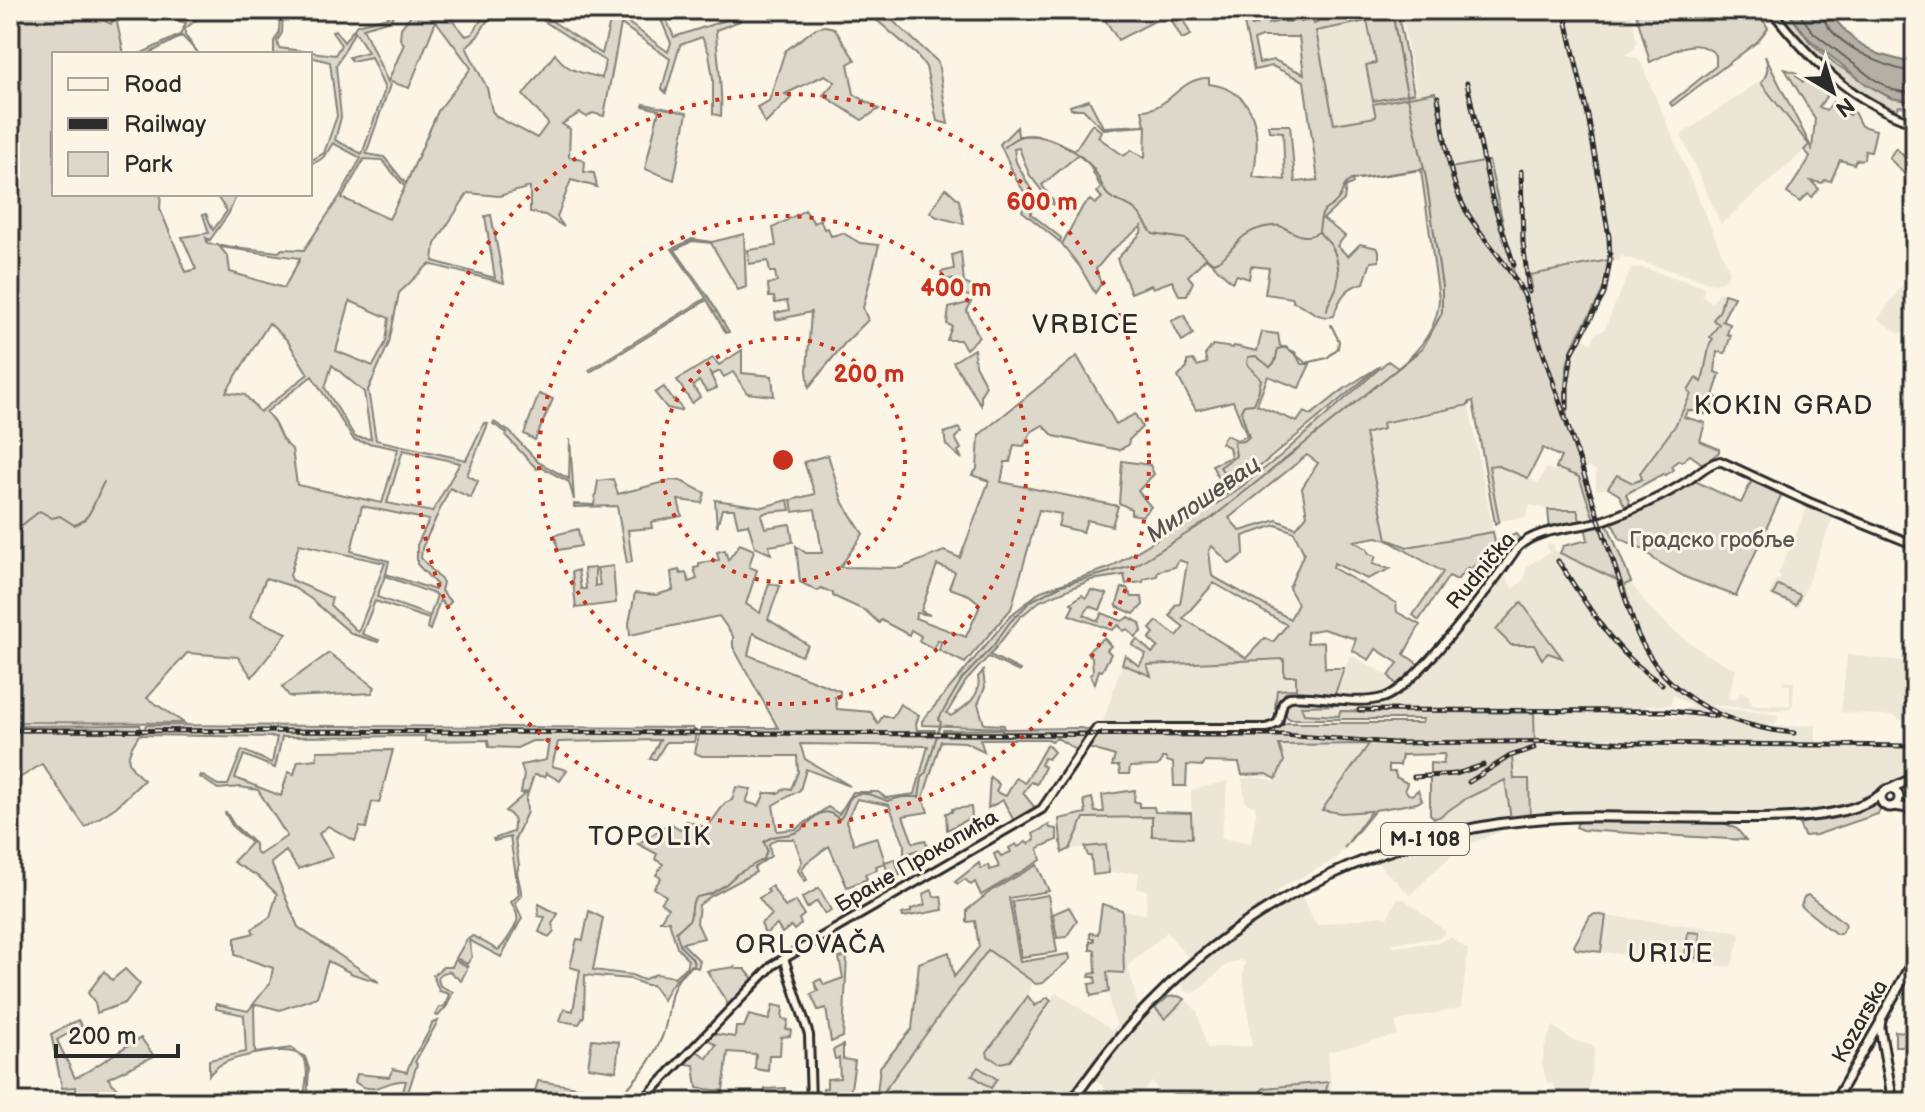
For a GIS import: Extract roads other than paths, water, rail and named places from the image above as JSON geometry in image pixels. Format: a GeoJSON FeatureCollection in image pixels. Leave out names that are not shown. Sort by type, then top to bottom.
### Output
{"type":"FeatureCollection","features":[{"type":"Feature","properties":{"kind":"main road","name":"M-I 108"},"geometry":{"type":"LineString","coordinates":[[1071,1102],[1131,1024],[1157,996],[1210,951],[1247,923],[1289,898],[1384,853],[1443,835],[1531,820],[1819,815],[1872,800],[1915,777]]}},
{"type":"Feature","properties":{"kind":"main road"},"geometry":{"type":"LineString","coordinates":[[1885,794],[1889,807],[1897,799],[1904,783]]}},
{"type":"Feature","properties":{"kind":"main road"},"geometry":{"type":"LineString","coordinates":[[1885,794],[1915,809]]}},
{"type":"Feature","properties":{"kind":"main road","name":"Kozarska"},"geometry":{"type":"LineString","coordinates":[[1881,1019],[1915,957]]}},
{"type":"Feature","properties":{"kind":"main road"},"geometry":{"type":"LineString","coordinates":[[1881,1019],[1882,1048],[1893,1102]]}},
{"type":"Feature","properties":{"kind":"street"},"geometry":{"type":"LineString","coordinates":[[1771,10],[1803,51],[1822,68],[1873,106],[1915,123]]}},
{"type":"Feature","properties":{"kind":"street","name":"Rudnička"},"geometry":{"type":"LineString","coordinates":[[1091,734],[1097,728],[1267,728],[1278,723],[1283,703],[1291,697],[1370,700],[1393,694],[1423,667],[1525,541],[1599,522],[1637,507],[1670,491],[1715,462],[1728,463],[1809,502],[1915,545]]}},
{"type":"Feature","properties":{"kind":"street","name":"Бране Прокопића"},"geometry":{"type":"LineString","coordinates":[[638,1102],[767,971],[784,958],[1042,809],[1091,734]]}},
{"type":"Feature","properties":{"kind":"street"},"geometry":{"type":"LineString","coordinates":[[784,958],[809,1035],[811,1102]]}},
{"type":"Feature","properties":{"kind":"street","name":"Kozarska"},"geometry":{"type":"LineString","coordinates":[[1834,1102],[1881,1019]]}},
{"type":"Feature","properties":{"kind":"street"},"geometry":{"type":"LineString","coordinates":[[1866,1048],[1875,1043],[1882,1048]]}},
{"type":"Feature","properties":{"kind":"water"},"geometry":{"type":"Polygon","coordinates":[[[1787,10],[1826,10],[1854,40],[1878,54],[1915,64],[1915,102],[1891,98],[1867,85],[1809,39],[1787,10]]]}},
{"type":"Feature","properties":{"kind":"waterway","name":"Милошевац"},"geometry":{"type":"LineString","coordinates":[[614,1102],[653,1055],[665,1030],[676,983],[694,964],[681,947],[676,932],[690,919],[697,897],[710,894],[764,859],[767,850],[764,842],[768,839],[799,831],[825,812],[840,819],[849,800],[857,794],[868,794],[887,801],[919,797],[922,778],[941,722],[938,720],[962,679],[1031,601],[1062,585],[1136,565],[1212,518],[1422,349],[1442,313],[1442,287],[1426,178],[1392,10]]}},
{"type":"Feature","properties":{"kind":"waterway"},"geometry":{"type":"LineString","coordinates":[[1005,147],[1014,139],[1025,136],[1037,136],[1062,144],[1092,167],[1110,197],[1137,211],[1153,234],[1185,239],[1213,263],[1242,237],[1268,226],[1283,227],[1305,236],[1319,232]]}},
{"type":"Feature","properties":{"kind":"waterway"},"geometry":{"type":"LineString","coordinates":[[1327,311],[1338,282],[1338,270],[1332,247],[1319,232],[1323,212],[1335,203],[1351,180],[1423,169]]}},
{"type":"Feature","properties":{"kind":"waterway"},"geometry":{"type":"LineString","coordinates":[[1235,488],[1220,467],[1236,456],[1234,442],[1249,437],[1241,411],[1244,405],[1254,404],[1261,379],[1247,364],[1248,357],[1256,356],[1270,367],[1275,362],[1278,349],[1286,347],[1306,363],[1327,358],[1338,348],[1339,341],[1331,325]]}},
{"type":"Feature","properties":{"kind":"waterway"},"geometry":{"type":"LineString","coordinates":[[10,526],[22,525],[40,511],[52,518],[60,516],[74,525],[80,523],[89,514],[104,482]]}},
{"type":"Feature","properties":{"kind":"railway"},"geometry":{"type":"LineString","coordinates":[[1564,10],[1588,116],[1609,237],[1610,260],[1604,294],[1572,353],[1567,408]]}},
{"type":"Feature","properties":{"kind":"railway"},"geometry":{"type":"LineString","coordinates":[[1467,83],[1492,198],[1514,265]]}},
{"type":"Feature","properties":{"kind":"railway"},"geometry":{"type":"LineString","coordinates":[[1438,97],[1458,194],[1471,219],[1524,295],[1637,633],[1649,656],[1664,675],[1701,705],[1745,724],[1794,733]]}},
{"type":"Feature","properties":{"kind":"railway"},"geometry":{"type":"LineString","coordinates":[[1521,171],[1523,242],[1529,292]]}},
{"type":"Feature","properties":{"kind":"railway"},"geometry":{"type":"LineString","coordinates":[[1558,561],[1616,644],[1662,684]]}},
{"type":"Feature","properties":{"kind":"railway"},"geometry":{"type":"LineString","coordinates":[[1359,710],[1669,711],[1717,716]]}},
{"type":"Feature","properties":{"kind":"railway"},"geometry":{"type":"LineString","coordinates":[[10,730],[1283,735],[1394,743],[1592,741],[1915,746]]}},
{"type":"Feature","properties":{"kind":"railway"},"geometry":{"type":"LineString","coordinates":[[1469,782],[1510,756],[1534,748]]}},
{"type":"Feature","properties":{"kind":"railway"},"geometry":{"type":"LineString","coordinates":[[1414,777],[1456,774],[1483,765]]}},
{"type":"Feature","properties":{"kind":"district","name":"VRBICE"},"geometry":{"type":"Point","coordinates":[1086,324]}},
{"type":"Feature","properties":{"kind":"district","name":"KOKIN GRAD"},"geometry":{"type":"Point","coordinates":[1784,405]}},
{"type":"Feature","properties":{"kind":"district","name":"TOPOLIK"},"geometry":{"type":"Point","coordinates":[650,836]}},
{"type":"Feature","properties":{"kind":"district","name":"ORLOVAČA"},"geometry":{"type":"Point","coordinates":[811,944]}},
{"type":"Feature","properties":{"kind":"district","name":"URIJE"},"geometry":{"type":"Point","coordinates":[1671,953]}},
{"type":"Feature","properties":{"kind":"park label","name":"Градско гробље"},"geometry":{"type":"Point","coordinates":[1712,539]}}]}
